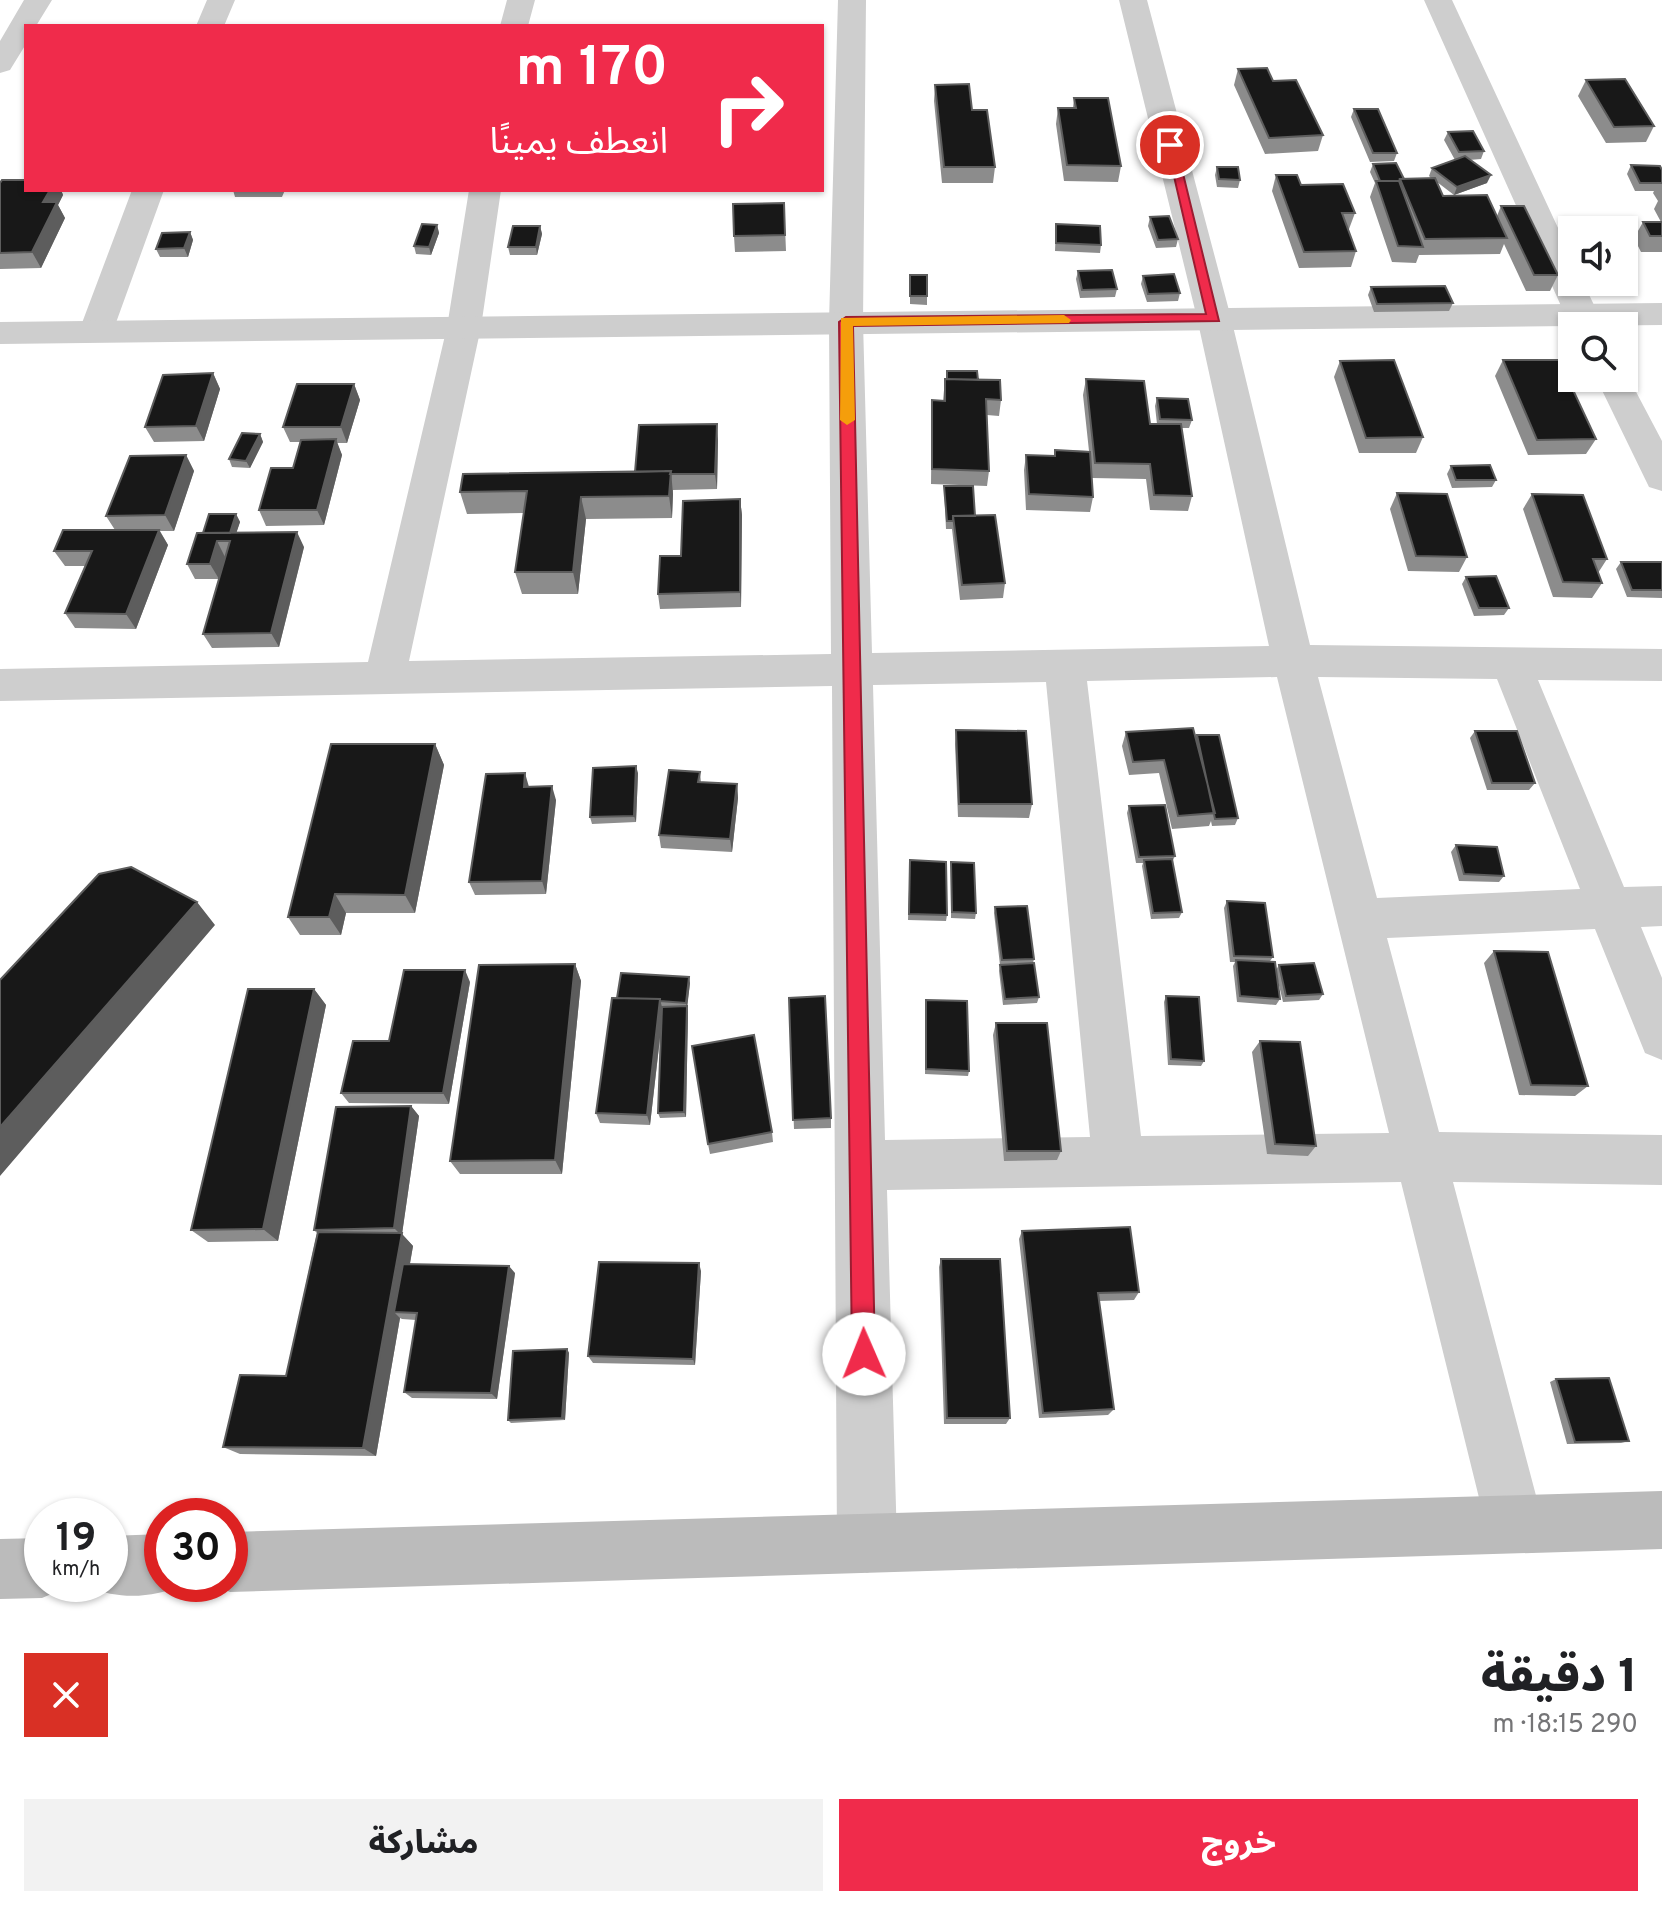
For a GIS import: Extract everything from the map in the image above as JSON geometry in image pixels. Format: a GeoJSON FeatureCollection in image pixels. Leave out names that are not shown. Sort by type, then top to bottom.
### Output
{"type":"FeatureCollection","features":[{"type":"Feature","properties":{"kind":"main road"},"geometry":{"type":"LineString","coordinates":[[248,1561],[1662,1520]]}},
{"type":"Feature","properties":{"kind":"main road"},"geometry":{"type":"LineString","coordinates":[[0,1569],[24,1568]]}},
{"type":"Feature","properties":{"kind":"street"},"geometry":{"type":"LineString","coordinates":[[25,24],[38,0]]}},
{"type":"Feature","properties":{"kind":"street"},"geometry":{"type":"LineString","coordinates":[[211,24],[221,0]]}},
{"type":"Feature","properties":{"kind":"street"},"geometry":{"type":"LineString","coordinates":[[515,24],[521,0]]}},
{"type":"Feature","properties":{"kind":"street"},"geometry":{"type":"LineString","coordinates":[[852,0],[846,322],[867,1543]]}},
{"type":"Feature","properties":{"kind":"street"},"geometry":{"type":"LineString","coordinates":[[1133,0],[1214,318],[1293,661],[1514,1522]]}},
{"type":"Feature","properties":{"kind":"street"},"geometry":{"type":"LineString","coordinates":[[1438,0],[1580,312]]}},
{"type":"Feature","properties":{"kind":"street"},"geometry":{"type":"LineString","coordinates":[[8,57],[24,27]]}},
{"type":"Feature","properties":{"kind":"street"},"geometry":{"type":"LineString","coordinates":[[96,331],[147,192]]}},
{"type":"Feature","properties":{"kind":"street"},"geometry":{"type":"LineString","coordinates":[[385,679],[464,327],[485,192]]}},
{"type":"Feature","properties":{"kind":"street"},"geometry":{"type":"LineString","coordinates":[[1638,316],[1662,314]]}},
{"type":"Feature","properties":{"kind":"street"},"geometry":{"type":"LineString","coordinates":[[0,333],[1214,318],[1558,320]]}},
{"type":"Feature","properties":{"kind":"street"},"geometry":{"type":"LineString","coordinates":[[1620,392],[1662,478]]}},
{"type":"Feature","properties":{"kind":"street"},"geometry":{"type":"LineString","coordinates":[[0,685],[1293,661],[1662,665]]}},
{"type":"Feature","properties":{"kind":"street"},"geometry":{"type":"LineString","coordinates":[[1510,661],[1662,1037]]}},
{"type":"Feature","properties":{"kind":"street"},"geometry":{"type":"LineString","coordinates":[[1065,667],[1118,1161]]}},
{"type":"Feature","properties":{"kind":"street"},"geometry":{"type":"LineString","coordinates":[[1360,919],[1662,906]]}},
{"type":"Feature","properties":{"kind":"street"},"geometry":{"type":"LineString","coordinates":[[861,1165],[1421,1157],[1662,1160]]}},
{"type":"Feature","properties":{"kind":"building"},"geometry":{"type":"Polygon","coordinates":[[[1267,68],[1273,81],[1296,80],[1323,135],[1269,138],[1238,69],[1267,68]]]}},
{"type":"Feature","properties":{"kind":"building"},"geometry":{"type":"Polygon","coordinates":[[[1625,79],[1654,126],[1614,127],[1586,80],[1625,79]]]}},
{"type":"Feature","properties":{"kind":"building"},"geometry":{"type":"Polygon","coordinates":[[[969,84],[972,110],[987,110],[995,167],[944,167],[935,85],[969,84]]]}},
{"type":"Feature","properties":{"kind":"building"},"geometry":{"type":"Polygon","coordinates":[[[1074,98],[1108,98],[1121,166],[1067,165],[1058,108],[1076,108],[1074,98]]]}},
{"type":"Feature","properties":{"kind":"building"},"geometry":{"type":"Polygon","coordinates":[[[1354,109],[1378,109],[1397,153],[1373,153],[1354,109]]]}},
{"type":"Feature","properties":{"kind":"building"},"geometry":{"type":"Polygon","coordinates":[[[1473,131],[1484,151],[1459,152],[1448,132],[1473,131]]]}},
{"type":"Feature","properties":{"kind":"building"},"geometry":{"type":"Polygon","coordinates":[[[1465,156],[1491,175],[1457,187],[1432,168],[1465,156]]]}},
{"type":"Feature","properties":{"kind":"building"},"geometry":{"type":"Polygon","coordinates":[[[1396,163],[1404,179],[1380,181],[1373,164],[1396,163]]]}},
{"type":"Feature","properties":{"kind":"building"},"geometry":{"type":"Polygon","coordinates":[[[1631,165],[1660,166],[1662,183],[1640,183],[1631,165]]]}},
{"type":"Feature","properties":{"kind":"building"},"geometry":{"type":"Polygon","coordinates":[[[1217,167],[1238,167],[1240,180],[1219,179],[1217,167]]]}},
{"type":"Feature","properties":{"kind":"building"},"geometry":{"type":"Polygon","coordinates":[[[1276,175],[1297,175],[1301,185],[1343,184],[1355,213],[1342,213],[1356,251],[1304,252],[1276,175]]]}},
{"type":"Feature","properties":{"kind":"building"},"geometry":{"type":"Polygon","coordinates":[[[1435,178],[1443,196],[1487,195],[1507,238],[1425,239],[1400,179],[1435,178]]]}},
{"type":"Feature","properties":{"kind":"building"},"geometry":{"type":"Polygon","coordinates":[[[2,180],[24,180],[24,192],[49,192],[43,202],[57,202],[32,252],[0,253],[2,180]]]}},
{"type":"Feature","properties":{"kind":"building"},"geometry":{"type":"Polygon","coordinates":[[[1376,181],[1399,181],[1423,247],[1398,246],[1376,181]]]}},
{"type":"Feature","properties":{"kind":"building"},"geometry":{"type":"Polygon","coordinates":[[[784,203],[785,235],[734,236],[733,204],[784,203]]]}},
{"type":"Feature","properties":{"kind":"building"},"geometry":{"type":"Polygon","coordinates":[[[1501,206],[1524,206],[1558,275],[1534,275],[1501,206]]]}},
{"type":"Feature","properties":{"kind":"building"},"geometry":{"type":"Polygon","coordinates":[[[1169,216],[1178,239],[1158,240],[1150,217],[1169,216]]]}},
{"type":"Feature","properties":{"kind":"building"},"geometry":{"type":"Polygon","coordinates":[[[1643,222],[1662,222],[1662,236],[1650,236],[1643,222]]]}},
{"type":"Feature","properties":{"kind":"building"},"geometry":{"type":"Polygon","coordinates":[[[422,224],[437,225],[429,247],[414,246],[422,224]]]}},
{"type":"Feature","properties":{"kind":"building"},"geometry":{"type":"Polygon","coordinates":[[[1056,224],[1100,226],[1101,245],[1056,243],[1056,224]]]}},
{"type":"Feature","properties":{"kind":"building"},"geometry":{"type":"Polygon","coordinates":[[[513,226],[540,226],[536,247],[508,247],[513,226]]]}},
{"type":"Feature","properties":{"kind":"building"},"geometry":{"type":"Polygon","coordinates":[[[190,232],[184,248],[156,249],[162,233],[190,232]]]}},
{"type":"Feature","properties":{"kind":"building"},"geometry":{"type":"Polygon","coordinates":[[[1112,270],[1117,289],[1082,290],[1078,271],[1112,270]]]}},
{"type":"Feature","properties":{"kind":"building"},"geometry":{"type":"Polygon","coordinates":[[[1174,274],[1180,293],[1148,294],[1143,276],[1174,274]]]}},
{"type":"Feature","properties":{"kind":"building"},"geometry":{"type":"Polygon","coordinates":[[[910,275],[927,275],[927,296],[910,296],[910,275]]]}},
{"type":"Feature","properties":{"kind":"building"},"geometry":{"type":"Polygon","coordinates":[[[1445,286],[1453,303],[1377,304],[1371,287],[1445,286]]]}},
{"type":"Feature","properties":{"kind":"building"},"geometry":{"type":"Polygon","coordinates":[[[1394,360],[1423,437],[1366,438],[1340,361],[1394,360]]]}},
{"type":"Feature","properties":{"kind":"building"},"geometry":{"type":"Polygon","coordinates":[[[1503,360],[1558,360],[1558,392],[1574,392],[1596,439],[1537,440],[1503,360]]]}},
{"type":"Feature","properties":{"kind":"building"},"geometry":{"type":"Polygon","coordinates":[[[947,371],[977,371],[978,380],[947,379],[947,371]]]}},
{"type":"Feature","properties":{"kind":"building"},"geometry":{"type":"Polygon","coordinates":[[[213,373],[196,426],[145,427],[163,375],[213,373]]]}},
{"type":"Feature","properties":{"kind":"building"},"geometry":{"type":"Polygon","coordinates":[[[945,379],[1000,380],[1001,400],[986,399],[989,471],[932,469],[932,400],[945,401],[945,379]]]}},
{"type":"Feature","properties":{"kind":"building"},"geometry":{"type":"Polygon","coordinates":[[[1086,379],[1144,381],[1150,424],[1181,424],[1192,496],[1154,495],[1150,464],[1095,463],[1086,379]]]}},
{"type":"Feature","properties":{"kind":"building"},"geometry":{"type":"Polygon","coordinates":[[[297,384],[354,384],[341,427],[283,427],[297,384]]]}},
{"type":"Feature","properties":{"kind":"building"},"geometry":{"type":"Polygon","coordinates":[[[1157,398],[1188,399],[1192,420],[1160,419],[1157,398]]]}},
{"type":"Feature","properties":{"kind":"building"},"geometry":{"type":"Polygon","coordinates":[[[717,424],[715,474],[635,472],[639,425],[717,424]]]}},
{"type":"Feature","properties":{"kind":"building"},"geometry":{"type":"Polygon","coordinates":[[[242,433],[260,434],[246,461],[229,459],[242,433]]]}},
{"type":"Feature","properties":{"kind":"building"},"geometry":{"type":"Polygon","coordinates":[[[336,439],[317,510],[259,510],[271,468],[293,468],[301,440],[336,439]]]}},
{"type":"Feature","properties":{"kind":"building"},"geometry":{"type":"Polygon","coordinates":[[[1055,450],[1090,452],[1093,497],[1029,494],[1026,455],[1055,456],[1055,450]]]}},
{"type":"Feature","properties":{"kind":"building"},"geometry":{"type":"Polygon","coordinates":[[[186,455],[165,515],[106,516],[130,456],[186,455]]]}},
{"type":"Feature","properties":{"kind":"building"},"geometry":{"type":"Polygon","coordinates":[[[1490,465],[1496,480],[1456,480],[1451,466],[1490,465]]]}},
{"type":"Feature","properties":{"kind":"building"},"geometry":{"type":"Polygon","coordinates":[[[671,471],[669,496],[581,497],[573,572],[515,572],[527,491],[460,492],[463,474],[671,471]]]}},
{"type":"Feature","properties":{"kind":"building"},"geometry":{"type":"Polygon","coordinates":[[[944,486],[973,486],[975,516],[953,516],[953,521],[947,521],[944,486]]]}},
{"type":"Feature","properties":{"kind":"building"},"geometry":{"type":"Polygon","coordinates":[[[1397,493],[1447,494],[1467,557],[1416,556],[1397,493]]]}},
{"type":"Feature","properties":{"kind":"building"},"geometry":{"type":"Polygon","coordinates":[[[1532,494],[1583,495],[1607,559],[1593,559],[1602,583],[1563,582],[1532,494]]]}},
{"type":"Feature","properties":{"kind":"building"},"geometry":{"type":"Polygon","coordinates":[[[740,499],[740,592],[658,594],[660,556],[681,556],[683,501],[740,499]]]}},
{"type":"Feature","properties":{"kind":"building"},"geometry":{"type":"Polygon","coordinates":[[[209,514],[236,514],[230,533],[203,533],[209,514]]]}},
{"type":"Feature","properties":{"kind":"building"},"geometry":{"type":"Polygon","coordinates":[[[995,515],[1005,583],[962,585],[953,516],[995,515]]]}},
{"type":"Feature","properties":{"kind":"building"},"geometry":{"type":"Polygon","coordinates":[[[63,530],[159,530],[126,614],[65,613],[92,551],[54,551],[63,530]]]}},
{"type":"Feature","properties":{"kind":"building"},"geometry":{"type":"Polygon","coordinates":[[[297,532],[271,633],[203,634],[230,541],[217,541],[210,564],[187,564],[197,533],[297,532]]]}},
{"type":"Feature","properties":{"kind":"building"},"geometry":{"type":"Polygon","coordinates":[[[1621,562],[1662,562],[1662,590],[1632,590],[1621,562]]]}},
{"type":"Feature","properties":{"kind":"building"},"geometry":{"type":"Polygon","coordinates":[[[1496,576],[1509,608],[1479,608],[1466,577],[1496,576]]]}},
{"type":"Feature","properties":{"kind":"building"},"geometry":{"type":"Polygon","coordinates":[[[1193,728],[1215,813],[1178,816],[1164,760],[1133,762],[1126,732],[1193,728]]]}},
{"type":"Feature","properties":{"kind":"building"},"geometry":{"type":"Polygon","coordinates":[[[956,730],[1026,731],[1032,804],[959,804],[956,730]]]}},
{"type":"Feature","properties":{"kind":"building"},"geometry":{"type":"Polygon","coordinates":[[[1475,731],[1517,731],[1535,783],[1492,783],[1475,731]]]}},
{"type":"Feature","properties":{"kind":"building"},"geometry":{"type":"Polygon","coordinates":[[[1197,735],[1219,735],[1238,818],[1215,819],[1197,735]]]}},
{"type":"Feature","properties":{"kind":"building"},"geometry":{"type":"Polygon","coordinates":[[[331,744],[435,744],[405,895],[335,894],[329,917],[288,917],[331,744]]]}},
{"type":"Feature","properties":{"kind":"building"},"geometry":{"type":"Polygon","coordinates":[[[636,766],[634,816],[590,817],[593,768],[636,766]]]}},
{"type":"Feature","properties":{"kind":"building"},"geometry":{"type":"Polygon","coordinates":[[[669,770],[700,772],[698,782],[737,784],[730,839],[659,835],[669,770]]]}},
{"type":"Feature","properties":{"kind":"building"},"geometry":{"type":"Polygon","coordinates":[[[525,773],[524,787],[552,786],[542,881],[469,882],[486,774],[525,773]]]}},
{"type":"Feature","properties":{"kind":"building"},"geometry":{"type":"Polygon","coordinates":[[[1165,805],[1175,856],[1139,857],[1129,806],[1165,805]]]}},
{"type":"Feature","properties":{"kind":"building"},"geometry":{"type":"Polygon","coordinates":[[[1456,845],[1497,847],[1504,876],[1464,874],[1456,845]]]}},
{"type":"Feature","properties":{"kind":"building"},"geometry":{"type":"Polygon","coordinates":[[[1172,859],[1182,912],[1153,913],[1144,860],[1172,859]]]}},
{"type":"Feature","properties":{"kind":"building"},"geometry":{"type":"Polygon","coordinates":[[[910,860],[946,862],[947,915],[909,914],[910,860]]]}},
{"type":"Feature","properties":{"kind":"building"},"geometry":{"type":"Polygon","coordinates":[[[951,862],[974,863],[976,913],[952,912],[951,862]]]}},
{"type":"Feature","properties":{"kind":"building"},"geometry":{"type":"Polygon","coordinates":[[[131,867],[197,902],[0,1127],[0,980],[99,874],[131,867]]]}},
{"type":"Feature","properties":{"kind":"building"},"geometry":{"type":"Polygon","coordinates":[[[1227,901],[1265,903],[1273,957],[1234,956],[1227,901]]]}},
{"type":"Feature","properties":{"kind":"building"},"geometry":{"type":"Polygon","coordinates":[[[1027,906],[1034,959],[1002,960],[995,907],[1027,906]]]}},
{"type":"Feature","properties":{"kind":"building"},"geometry":{"type":"Polygon","coordinates":[[[1494,951],[1548,952],[1588,1086],[1531,1085],[1494,951]]]}},
{"type":"Feature","properties":{"kind":"building"},"geometry":{"type":"Polygon","coordinates":[[[1236,960],[1275,962],[1280,999],[1240,996],[1236,960]]]}},
{"type":"Feature","properties":{"kind":"building"},"geometry":{"type":"Polygon","coordinates":[[[1034,963],[1039,997],[1005,999],[1000,965],[1034,963]]]}},
{"type":"Feature","properties":{"kind":"building"},"geometry":{"type":"Polygon","coordinates":[[[1314,963],[1323,994],[1286,996],[1279,965],[1314,963]]]}},
{"type":"Feature","properties":{"kind":"building"},"geometry":{"type":"Polygon","coordinates":[[[575,964],[555,1160],[450,1161],[479,965],[575,964]]]}},
{"type":"Feature","properties":{"kind":"building"},"geometry":{"type":"Polygon","coordinates":[[[404,970],[465,970],[443,1093],[341,1093],[353,1041],[389,1041],[404,970]]]}},
{"type":"Feature","properties":{"kind":"building"},"geometry":{"type":"Polygon","coordinates":[[[621,973],[689,977],[686,1003],[617,998],[621,973]]]}},
{"type":"Feature","properties":{"kind":"building"},"geometry":{"type":"Polygon","coordinates":[[[248,989],[314,989],[263,1229],[191,1230],[248,989]]]}},
{"type":"Feature","properties":{"kind":"building"},"geometry":{"type":"Polygon","coordinates":[[[825,996],[831,1118],[793,1120],[789,998],[825,996]]]}},
{"type":"Feature","properties":{"kind":"building"},"geometry":{"type":"Polygon","coordinates":[[[1166,996],[1199,997],[1204,1061],[1171,1059],[1166,996]]]}},
{"type":"Feature","properties":{"kind":"building"},"geometry":{"type":"Polygon","coordinates":[[[612,998],[660,999],[647,1115],[596,1113],[612,998]]]}},
{"type":"Feature","properties":{"kind":"building"},"geometry":{"type":"Polygon","coordinates":[[[926,1000],[967,1001],[969,1071],[926,1069],[926,1000]]]}},
{"type":"Feature","properties":{"kind":"building"},"geometry":{"type":"Polygon","coordinates":[[[687,1006],[684,1112],[658,1113],[662,1007],[687,1006]]]}},
{"type":"Feature","properties":{"kind":"building"},"geometry":{"type":"Polygon","coordinates":[[[996,1023],[1047,1023],[1061,1151],[1007,1151],[996,1023]]]}},
{"type":"Feature","properties":{"kind":"building"},"geometry":{"type":"Polygon","coordinates":[[[754,1035],[772,1132],[708,1144],[692,1046],[754,1035]]]}},
{"type":"Feature","properties":{"kind":"building"},"geometry":{"type":"Polygon","coordinates":[[[1260,1041],[1300,1042],[1316,1146],[1275,1144],[1260,1041]]]}},
{"type":"Feature","properties":{"kind":"building"},"geometry":{"type":"Polygon","coordinates":[[[411,1106],[394,1228],[314,1230],[336,1107],[411,1106]]]}},
{"type":"Feature","properties":{"kind":"building"},"geometry":{"type":"Polygon","coordinates":[[[1130,1227],[1139,1292],[1098,1293],[1114,1409],[1043,1413],[1022,1231],[1130,1227]]]}},
{"type":"Feature","properties":{"kind":"building"},"geometry":{"type":"Polygon","coordinates":[[[318,1232],[402,1233],[363,1448],[223,1447],[240,1375],[286,1376],[318,1232]]]}},
{"type":"Feature","properties":{"kind":"building"},"geometry":{"type":"Polygon","coordinates":[[[941,1259],[1000,1259],[1010,1418],[947,1418],[941,1259]]]}},
{"type":"Feature","properties":{"kind":"building"},"geometry":{"type":"Polygon","coordinates":[[[599,1262],[699,1263],[693,1359],[588,1356],[599,1262]]]}},
{"type":"Feature","properties":{"kind":"building"},"geometry":{"type":"Polygon","coordinates":[[[403,1264],[509,1266],[491,1393],[404,1392],[417,1313],[394,1312],[403,1264]]]}},
{"type":"Feature","properties":{"kind":"building"},"geometry":{"type":"Polygon","coordinates":[[[567,1349],[562,1418],[508,1420],[513,1351],[567,1349]]]}},
{"type":"Feature","properties":{"kind":"building"},"geometry":{"type":"Polygon","coordinates":[[[1609,1378],[1629,1441],[1575,1442],[1556,1379],[1609,1378]]]}},
{"type":"Feature","properties":{"kind":"slow traffic"},"geometry":{"type":"LineString","coordinates":[[847,420],[846,322],[1064,320]]}},
{"type":"Feature","properties":{"kind":"route"},"geometry":{"type":"LineString","coordinates":[[864,1354],[846,322],[1214,318],[1170,145]]}}]}
